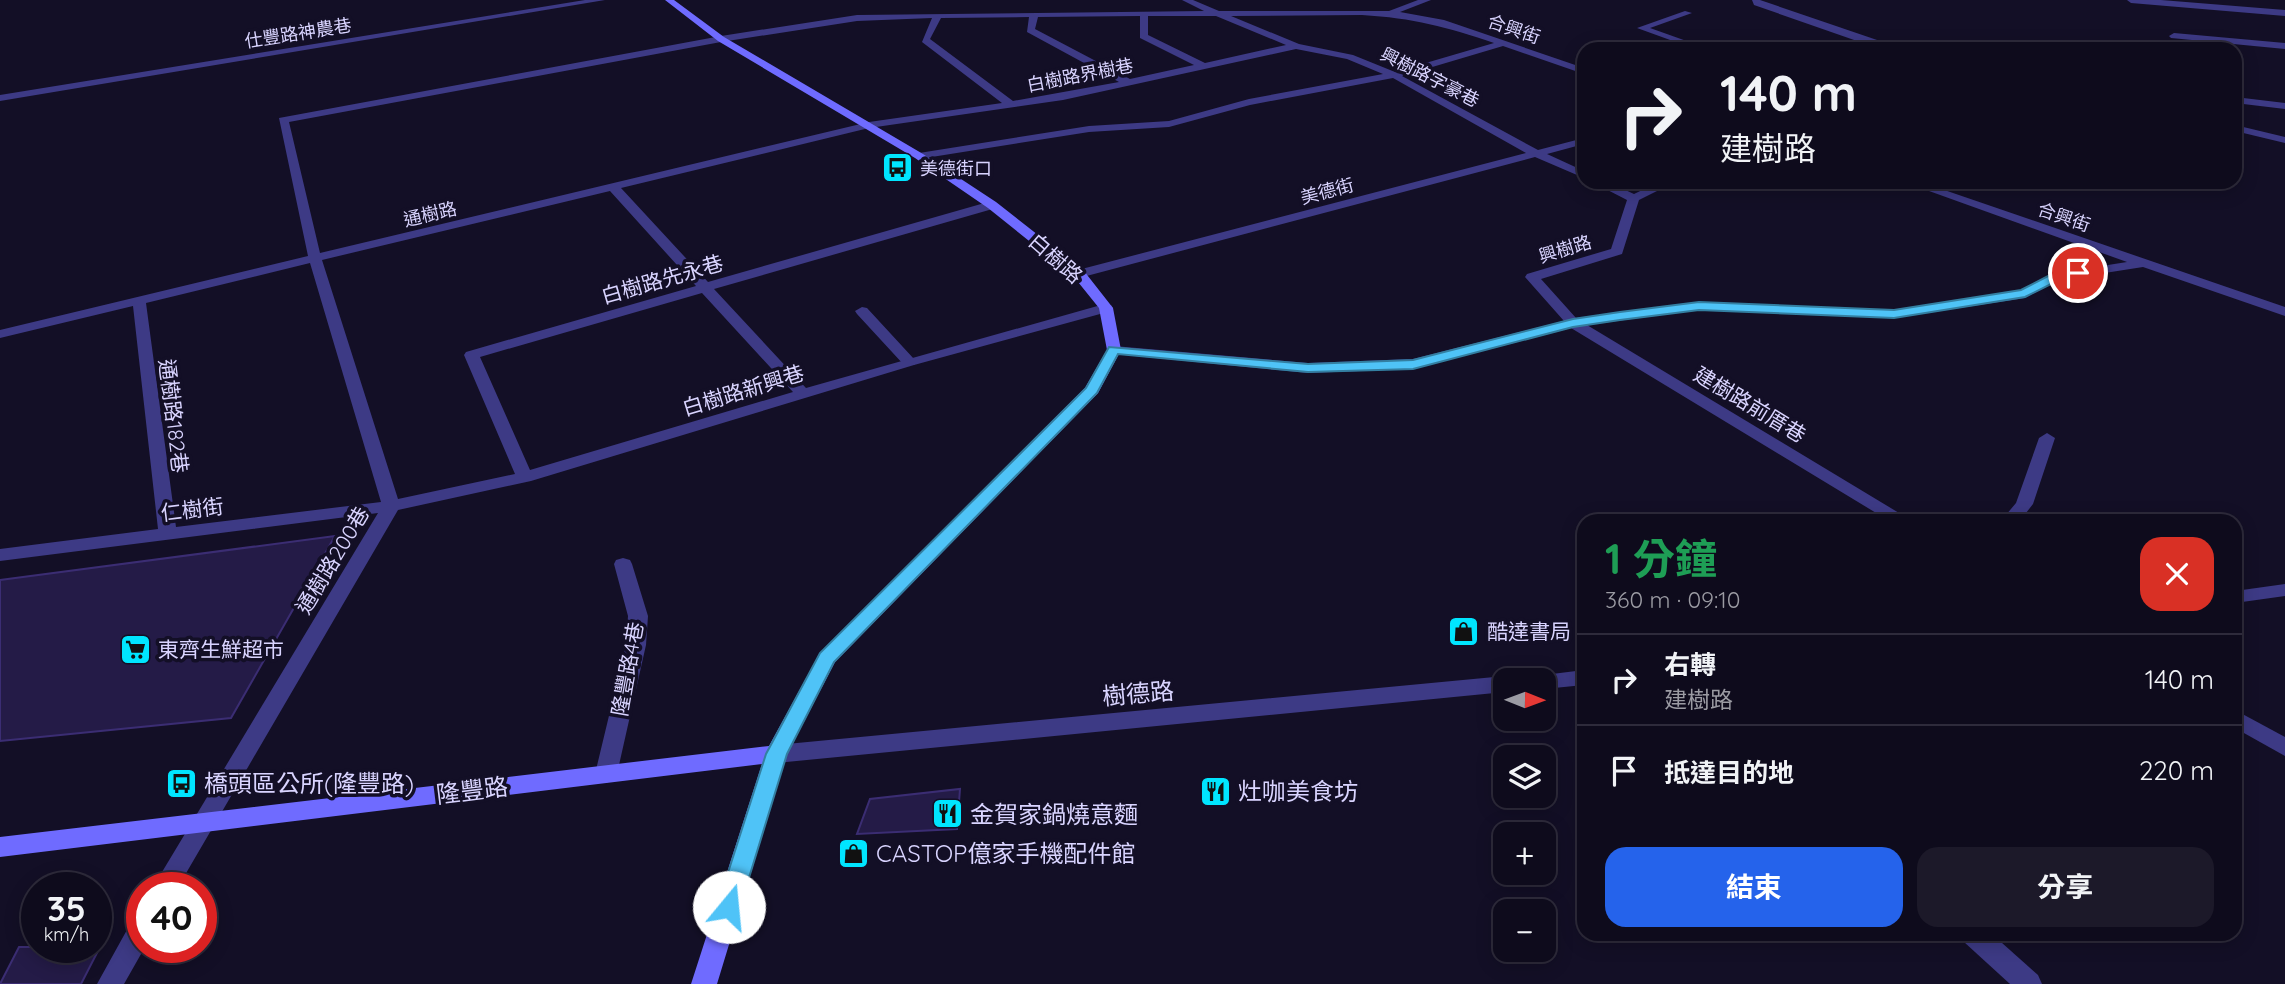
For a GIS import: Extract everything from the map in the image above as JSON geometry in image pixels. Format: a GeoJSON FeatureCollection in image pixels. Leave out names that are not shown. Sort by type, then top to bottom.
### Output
{"type":"FeatureCollection","features":[{"type":"Feature","properties":{"kind":"street","name":"仕豐路神農巷"},"geometry":{"type":"LineString","coordinates":[[0,98],[601,0]]}},
{"type":"Feature","properties":{"kind":"street","name":"白樹路"},"geometry":{"type":"LineString","coordinates":[[670,0],[721,39],[869,125],[992,205],[1079,274],[1106,308],[1114,350]]}},
{"type":"Feature","properties":{"kind":"street","name":"興樹路字豪巷"},"geometry":{"type":"LineString","coordinates":[[1186,0],[1296,46],[1350,57],[1394,75],[1535,153],[1577,172]]}},
{"type":"Feature","properties":{"kind":"street"},"geometry":{"type":"LineString","coordinates":[[1391,14],[1402,7],[1427,0]]}},
{"type":"Feature","properties":{"kind":"street"},"geometry":{"type":"LineString","coordinates":[[1756,0],[1756,3],[1874,42]]}},
{"type":"Feature","properties":{"kind":"street"},"geometry":{"type":"LineString","coordinates":[[2131,0],[2285,13]]}},
{"type":"Feature","properties":{"kind":"street","name":"合興街"},"geometry":{"type":"LineString","coordinates":[[721,39],[857,18],[1213,13],[1391,14],[1441,22],[1577,69]]}},
{"type":"Feature","properties":{"kind":"street"},"geometry":{"type":"LineString","coordinates":[[1683,42],[1641,28],[1688,13]]}},
{"type":"Feature","properties":{"kind":"street"},"geometry":{"type":"LineString","coordinates":[[1034,15],[1030,30],[1131,84]]}},
{"type":"Feature","properties":{"kind":"street"},"geometry":{"type":"LineString","coordinates":[[1144,15],[1143,36],[1201,65]]}},
{"type":"Feature","properties":{"kind":"street"},"geometry":{"type":"LineString","coordinates":[[937,17],[925,40],[1011,105]]}},
{"type":"Feature","properties":{"kind":"street"},"geometry":{"type":"LineString","coordinates":[[2174,36],[2241,42]]}},
{"type":"Feature","properties":{"kind":"street","name":"通樹路200巷"},"geometry":{"type":"LineString","coordinates":[[173,872],[390,506],[315,259],[283,120],[721,39]]}},
{"type":"Feature","properties":{"kind":"street"},"geometry":{"type":"LineString","coordinates":[[2242,42],[2285,46]]}},
{"type":"Feature","properties":{"kind":"street"},"geometry":{"type":"LineString","coordinates":[[919,156],[1088,129],[1169,124],[1249,102],[1394,75],[1502,44]]}},
{"type":"Feature","properties":{"kind":"street","name":"白樹路界樹巷"},"geometry":{"type":"LineString","coordinates":[[869,125],[1011,105],[1131,84],[1201,65],[1296,46]]}},
{"type":"Feature","properties":{"kind":"street"},"geometry":{"type":"LineString","coordinates":[[2242,101],[2285,106]]}},
{"type":"Feature","properties":{"kind":"street","name":"通樹路"},"geometry":{"type":"LineString","coordinates":[[0,334],[869,125]]}},
{"type":"Feature","properties":{"kind":"street"},"geometry":{"type":"LineString","coordinates":[[2242,130],[2285,140]]}},
{"type":"Feature","properties":{"kind":"street","name":"美德街"},"geometry":{"type":"LineString","coordinates":[[1079,274],[1577,143]]}},
{"type":"Feature","properties":{"kind":"street"},"geometry":{"type":"LineString","coordinates":[[614,188],[803,394]]}},
{"type":"Feature","properties":{"kind":"street"},"geometry":{"type":"LineString","coordinates":[[1614,189],[1634,198],[1654,189]]}},
{"type":"Feature","properties":{"kind":"street","name":"合興街"},"geometry":{"type":"LineString","coordinates":[[1930,189],[2285,312]]}},
{"type":"Feature","properties":{"kind":"street","name":"興樹路"},"geometry":{"type":"LineString","coordinates":[[1573,323],[1532,277],[1617,251],[1634,198]]}},
{"type":"Feature","properties":{"kind":"street","name":"白樹路先永巷"},"geometry":{"type":"LineString","coordinates":[[525,477],[471,355],[992,205]]}},
{"type":"Feature","properties":{"kind":"street"},"geometry":{"type":"LineString","coordinates":[[705,984],[776,754],[827,658],[1092,390],[1114,350],[1308,368],[1413,365],[1573,323],[1699,306],[1894,314],[2025,294],[2056,276],[2143,263]]}},
{"type":"Feature","properties":{"kind":"street","name":"通樹路182巷"},"geometry":{"type":"LineString","coordinates":[[139,301],[168,536]]}},
{"type":"Feature","properties":{"kind":"street","name":"白樹路新興巷"},"geometry":{"type":"LineString","coordinates":[[390,506],[525,477],[909,362],[1106,308]]}},
{"type":"Feature","properties":{"kind":"street"},"geometry":{"type":"LineString","coordinates":[[862,311],[909,362]]}},
{"type":"Feature","properties":{"kind":"street","name":"建樹路前厝巷"},"geometry":{"type":"LineString","coordinates":[[1573,323],[1892,514]]}},
{"type":"Feature","properties":{"kind":"street"},"geometry":{"type":"LineString","coordinates":[[2016,514],[2024,504],[2047,438]]}},
{"type":"Feature","properties":{"kind":"street","name":"仁樹街"},"geometry":{"type":"LineString","coordinates":[[0,555],[390,506]]}},
{"type":"Feature","properties":{"kind":"street","name":"隆豐路4巷"},"geometry":{"type":"LineString","coordinates":[[606,774],[636,645],[638,616],[622,564]]}},
{"type":"Feature","properties":{"kind":"street"},"geometry":{"type":"LineString","coordinates":[[2242,596],[2285,590]]}},
{"type":"Feature","properties":{"kind":"street"},"geometry":{"type":"LineString","coordinates":[[1556,680],[1577,678]]}},
{"type":"Feature","properties":{"kind":"street","name":"樹德路"},"geometry":{"type":"LineString","coordinates":[[776,754],[1493,685]]}},
{"type":"Feature","properties":{"kind":"street"},"geometry":{"type":"LineString","coordinates":[[2242,722],[2285,748]]}},
{"type":"Feature","properties":{"kind":"street","name":"隆豐路"},"geometry":{"type":"LineString","coordinates":[[0,847],[776,754]]}},
{"type":"Feature","properties":{"kind":"street"},"geometry":{"type":"LineString","coordinates":[[1981,941],[2029,984]]}},
{"type":"Feature","properties":{"kind":"street"},"geometry":{"type":"LineString","coordinates":[[110,984],[126,956]]}},
{"type":"Feature","properties":{"kind":"building","name":"東齊生鮮超市"},"geometry":{"type":"Polygon","coordinates":[[[335,536],[231,718],[0,741],[0,580],[335,536]]]}},
{"type":"Feature","properties":{"kind":"building"},"geometry":{"type":"Polygon","coordinates":[[[960,789],[957,829],[857,834],[870,799],[960,789]]]}},
{"type":"Feature","properties":{"kind":"building"},"geometry":{"type":"Polygon","coordinates":[[[19,947],[21,963],[92,963],[81,984],[0,984],[19,947]]]}},
{"type":"Feature","properties":{"kind":"place","name":"美德街口"},"geometry":{"type":"Point","coordinates":[897,168]}},
{"type":"Feature","properties":{"kind":"place","name":"酷達書局"},"geometry":{"type":"Point","coordinates":[1464,631]}},
{"type":"Feature","properties":{"kind":"place","name":"東齊生鮮超市"},"geometry":{"type":"Point","coordinates":[135,649]}},
{"type":"Feature","properties":{"kind":"place","name":"橋頭區公所(隆豐路)"},"geometry":{"type":"Point","coordinates":[181,783]}},
{"type":"Feature","properties":{"kind":"place","name":"灶咖美食坊"},"geometry":{"type":"Point","coordinates":[1215,791]}},
{"type":"Feature","properties":{"kind":"place","name":"金賀家鍋燒意麵"},"geometry":{"type":"Point","coordinates":[947,814]}},
{"type":"Feature","properties":{"kind":"place","name":"CASTOP億家手機配件館"},"geometry":{"type":"Point","coordinates":[853,853]}},
{"type":"Feature","properties":{"kind":"route"},"geometry":{"type":"LineString","coordinates":[[729,907],[776,754],[827,658],[1092,390],[1114,350],[1308,368],[1413,365],[1573,323],[1620,316],[1699,306],[1894,314],[2025,294],[2056,276],[2078,273]]}}]}
